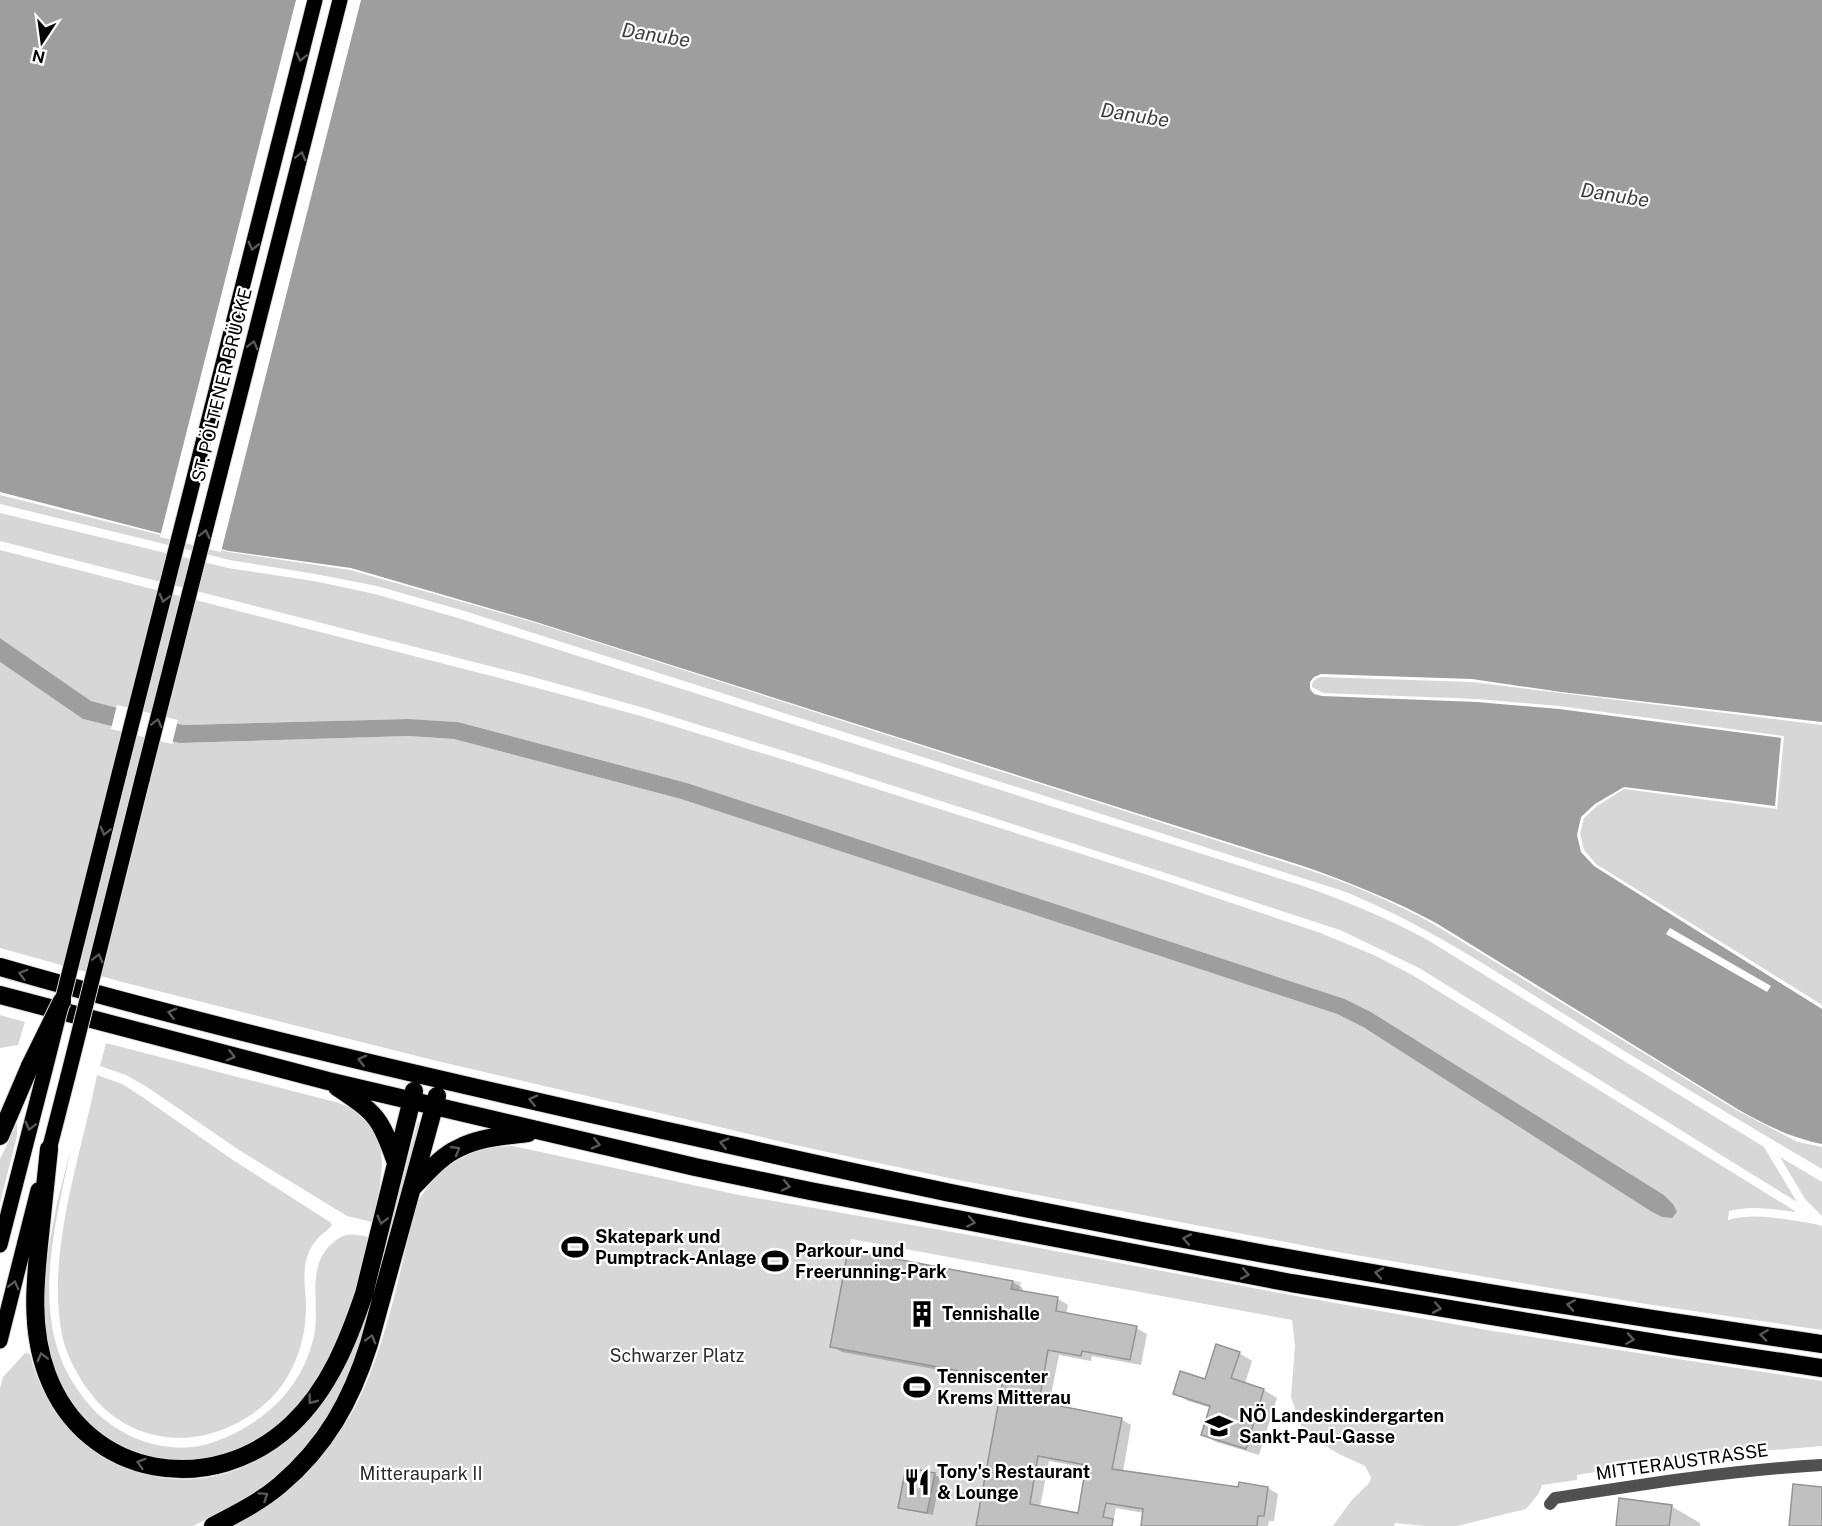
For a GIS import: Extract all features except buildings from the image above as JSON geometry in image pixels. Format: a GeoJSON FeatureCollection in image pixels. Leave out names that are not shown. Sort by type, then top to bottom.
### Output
{"type":"FeatureCollection","features":[{"type":"Feature","properties":{"kind":"highway"},"geometry":{"type":"LineString","coordinates":[[0,967],[140,1005],[441,1080],[933,1189],[1107,1224],[1471,1289],[1822,1344]]}},
{"type":"Feature","properties":{"kind":"highway"},"geometry":{"type":"LineString","coordinates":[[0,995],[328,1081],[695,1167],[822,1193],[1291,1283],[1596,1334],[1822,1368]]}},
{"type":"Feature","properties":{"kind":"highway"},"geometry":{"type":"LineString","coordinates":[[0,1136],[37,1068],[62,1001]]}},
{"type":"Feature","properties":{"kind":"highway"},"geometry":{"type":"LineString","coordinates":[[49,1149],[34,1303],[36,1332],[42,1358],[55,1394],[79,1426],[98,1442],[122,1456],[146,1465],[174,1470],[200,1469],[230,1463],[256,1451],[292,1424],[330,1375],[354,1326],[364,1294],[418,1074]]}},
{"type":"Feature","properties":{"kind":"highway"},"geometry":{"type":"LineString","coordinates":[[213,1526],[247,1508],[278,1486],[305,1462],[325,1438],[347,1403],[361,1371],[369,1344],[441,1080]]}},
{"type":"Feature","properties":{"kind":"highway"},"geometry":{"type":"LineString","coordinates":[[328,1081],[374,1114],[383,1126],[396,1163]]}},
{"type":"Feature","properties":{"kind":"highway"},"geometry":{"type":"LineString","coordinates":[[411,1188],[458,1148],[488,1139],[538,1131]]}},
{"type":"Feature","properties":{"kind":"main road","name":"ST. PÖLTENER BRÜCKE"},"geometry":{"type":"LineString","coordinates":[[62,1001],[315,0]]}},
{"type":"Feature","properties":{"kind":"main road","name":"ST. PÖLTENER BRÜCKE"},"geometry":{"type":"LineString","coordinates":[[0,1341],[340,0]]}},
{"type":"Feature","properties":{"kind":"main road"},"geometry":{"type":"LineString","coordinates":[[0,1245],[37,1068]]}},
{"type":"Feature","properties":{"kind":"street","name":"MITTERAUSTRASSE"},"geometry":{"type":"LineString","coordinates":[[1550,1504],[1555,1498],[1691,1477],[1822,1465]]}},
{"type":"Feature","properties":{"kind":"green space"},"geometry":{"type":"Polygon","coordinates":[[[0,495],[229,552],[350,570],[533,622],[1339,881],[1388,901],[1435,925],[1738,1111],[1798,1142],[1822,1147],[1822,1169],[1462,951],[1406,920],[1346,892],[461,610],[377,586],[230,560],[0,504],[0,495]]]}},
{"type":"Feature","properties":{"kind":"green space"},"geometry":{"type":"Polygon","coordinates":[[[0,513],[228,568],[314,581],[375,594],[458,618],[1332,897],[1380,916],[1426,939],[1764,1147],[1797,1202],[1419,968],[1340,930],[644,708],[533,677],[0,541],[0,513]]]}},
{"type":"Feature","properties":{"kind":"green space"},"geometry":{"type":"Polygon","coordinates":[[[0,550],[641,716],[1151,876],[1318,932],[1376,956],[1414,976],[1795,1211],[1762,1208],[1737,1209],[1729,1211],[1728,1220],[1760,1217],[1822,1226],[1822,1330],[1646,1304],[1338,1252],[958,1180],[804,1147],[433,1060],[122,982],[0,948],[0,662],[83,719],[179,743],[408,736],[454,739],[681,799],[1337,1014],[1363,1027],[1652,1212],[1662,1217],[1673,1204],[1664,1195],[1371,1012],[1345,999],[687,783],[458,722],[409,719],[183,725],[91,701],[0,638],[0,550]]]}},
{"type":"Feature","properties":{"kind":"green space"},"geometry":{"type":"Polygon","coordinates":[[[1321,677],[1472,682],[1822,725],[1822,1005],[1596,864],[1584,850],[1580,834],[1584,818],[1597,806],[1624,789],[1777,809],[1784,736],[1559,706],[1477,699],[1323,693],[1312,687],[1314,680],[1321,677]]]}},
{"type":"Feature","properties":{"kind":"green space"},"geometry":{"type":"Polygon","coordinates":[[[0,1015],[25,1022],[18,1045],[0,1048],[0,1015]]]}},
{"type":"Feature","properties":{"kind":"green space"},"geometry":{"type":"Polygon","coordinates":[[[106,1043],[339,1103],[360,1113],[370,1122],[376,1133],[382,1158],[380,1185],[372,1222],[347,1216],[239,1150],[147,1087],[126,1075],[100,1066],[106,1043]]]}},
{"type":"Feature","properties":{"kind":"green space"},"geometry":{"type":"Polygon","coordinates":[[[97,1075],[122,1084],[141,1096],[332,1225],[316,1240],[305,1264],[305,1327],[295,1363],[283,1384],[264,1405],[251,1415],[222,1430],[176,1438],[150,1434],[131,1427],[98,1403],[78,1374],[67,1351],[62,1335],[58,1303],[58,1271],[68,1204],[97,1075]]]}},
{"type":"Feature","properties":{"kind":"green space"},"geometry":{"type":"Polygon","coordinates":[[[418,1121],[362,1343],[340,1400],[299,1457],[274,1480],[243,1501],[193,1526],[0,1526],[0,1388],[3,1377],[25,1353],[30,1354],[41,1386],[58,1414],[80,1438],[106,1458],[135,1471],[167,1478],[200,1479],[233,1471],[267,1453],[298,1430],[371,1296],[418,1121]]]}},
{"type":"Feature","properties":{"kind":"green space"},"geometry":{"type":"Polygon","coordinates":[[[17,1123],[17,1136],[0,1203],[0,1159],[17,1123]]]}},
{"type":"Feature","properties":{"kind":"green space"},"geometry":{"type":"Polygon","coordinates":[[[513,1146],[739,1195],[1296,1296],[1493,1331],[1822,1381],[1822,1446],[1682,1458],[1577,1475],[1577,1480],[1542,1485],[1539,1493],[1526,1509],[1457,1526],[1395,1523],[1394,1526],[1333,1526],[1351,1501],[1370,1482],[1371,1477],[1365,1466],[1339,1454],[1303,1432],[1291,1397],[1295,1346],[1292,1320],[851,1239],[849,1250],[1021,1282],[976,1526],[231,1526],[274,1499],[303,1476],[330,1446],[351,1415],[366,1384],[384,1334],[416,1205],[425,1191],[444,1169],[456,1161],[482,1150],[513,1146]]]}},
{"type":"Feature","properties":{"kind":"green space"},"geometry":{"type":"Polygon","coordinates":[[[71,1148],[58,1209],[50,1273],[50,1305],[54,1335],[64,1365],[89,1405],[116,1428],[156,1445],[179,1448],[214,1442],[244,1428],[271,1409],[292,1385],[310,1350],[315,1330],[316,1282],[320,1260],[326,1250],[343,1236],[368,1237],[356,1292],[318,1380],[303,1401],[271,1432],[227,1455],[174,1462],[125,1448],[103,1435],[86,1420],[70,1400],[58,1380],[49,1356],[44,1331],[44,1272],[57,1203],[71,1148]]]}},
{"type":"Feature","properties":{"kind":"green space"},"geometry":{"type":"Polygon","coordinates":[[[1780,1157],[1822,1182],[1822,1216],[1805,1199],[1780,1157]]]}},
{"type":"Feature","properties":{"kind":"water","name":"Danube"},"geometry":{"type":"Polygon","coordinates":[[[0,0],[1822,0],[1822,722],[1561,692],[1472,679],[1321,674],[1310,682],[1310,689],[1314,694],[1322,696],[1477,702],[1559,709],[1781,738],[1775,806],[1624,787],[1595,804],[1581,817],[1577,835],[1581,852],[1594,866],[1822,1009],[1822,1144],[1779,1130],[1739,1110],[1436,923],[1372,892],[1306,867],[533,621],[351,568],[229,551],[0,492],[0,0]]]}},
{"type":"Feature","properties":{"kind":"water"},"geometry":{"type":"Polygon","coordinates":[[[0,638],[91,701],[183,725],[409,719],[458,722],[687,783],[1345,999],[1371,1012],[1664,1195],[1677,1212],[1672,1218],[1662,1217],[1652,1212],[1363,1027],[1337,1014],[681,799],[454,739],[408,736],[179,743],[83,719],[0,662],[0,638]]]}},
{"type":"Feature","properties":{"kind":"pier"},"geometry":{"type":"Polygon","coordinates":[[[296,0],[361,0],[221,552],[160,537],[296,0]]]}},
{"type":"Feature","properties":{"kind":"pier"},"geometry":{"type":"Polygon","coordinates":[[[117,705],[178,720],[172,744],[111,729],[117,705]]]}},
{"type":"Feature","properties":{"kind":"pier"},"geometry":{"type":"Polygon","coordinates":[[[1670,928],[1771,986],[1767,992],[1666,934],[1670,928]]]}},
{"type":"Feature","properties":{"kind":"place","name":"Skatepark und Pumptrack-Anlage"},"geometry":{"type":"Point","coordinates":[575,1247]}},
{"type":"Feature","properties":{"kind":"place","name":"Parkour- und Freerunning-Park"},"geometry":{"type":"Point","coordinates":[775,1261]}},
{"type":"Feature","properties":{"kind":"place","name":"Tennishalle"},"geometry":{"type":"Point","coordinates":[922,1314]}},
{"type":"Feature","properties":{"kind":"place","name":"Tenniscenter Krems Mitterau"},"geometry":{"type":"Point","coordinates":[917,1387]}},
{"type":"Feature","properties":{"kind":"place","name":"NÖ Landeskindergarten Sankt-Paul-Gasse"},"geometry":{"type":"Point","coordinates":[1219,1426]}},
{"type":"Feature","properties":{"kind":"place","name":"Tony's Restaurant & Lounge"},"geometry":{"type":"Point","coordinates":[917,1482]}},
{"type":"Feature","properties":{"kind":"park label","name":"Schwarzer Platz"},"geometry":{"type":"Point","coordinates":[677,1356]}},
{"type":"Feature","properties":{"kind":"park label","name":"Mitteraupark II"},"geometry":{"type":"Point","coordinates":[421,1474]}}]}
